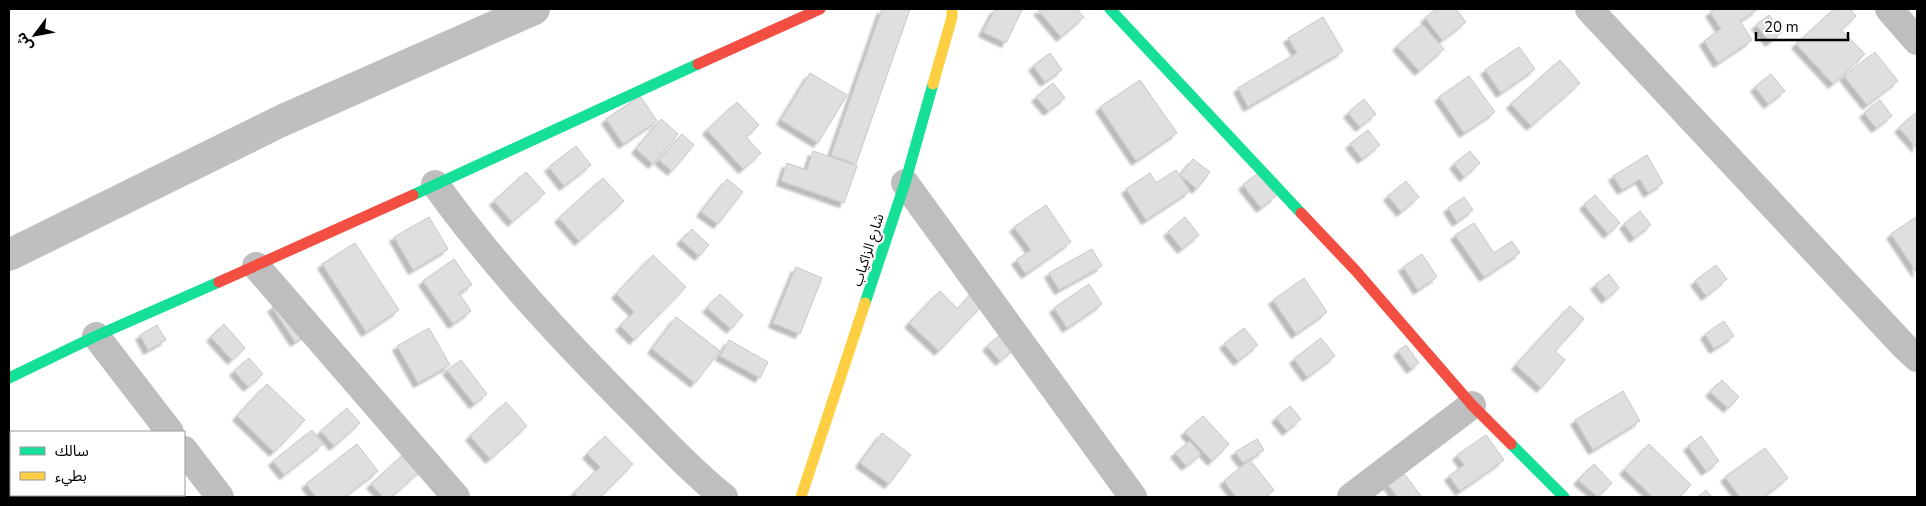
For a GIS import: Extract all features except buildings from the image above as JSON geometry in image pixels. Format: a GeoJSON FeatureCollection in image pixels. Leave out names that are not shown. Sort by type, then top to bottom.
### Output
{"type":"FeatureCollection","features":[{"type":"Feature","properties":{"kind":"street"},"geometry":{"type":"LineString","coordinates":[[9,378],[96,336],[256,266],[820,9]]}},
{"type":"Feature","properties":{"kind":"street","name":"شارع الزاكياب"},"geometry":{"type":"LineString","coordinates":[[801,497],[905,183],[952,17],[952,9]]}},
{"type":"Feature","properties":{"kind":"street"},"geometry":{"type":"LineString","coordinates":[[1110,9],[1356,271],[1472,405],[1564,497]]}},
{"type":"Feature","properties":{"kind":"street"},"geometry":{"type":"LineString","coordinates":[[1589,9],[1913,346]]}},
{"type":"Feature","properties":{"kind":"street"},"geometry":{"type":"LineString","coordinates":[[1889,9],[1917,42]]}},
{"type":"Feature","properties":{"kind":"street"},"geometry":{"type":"LineString","coordinates":[[905,183],[1133,497]]}},
{"type":"Feature","properties":{"kind":"street"},"geometry":{"type":"LineString","coordinates":[[435,184],[467,228],[543,318],[659,436],[724,497]]}},
{"type":"Feature","properties":{"kind":"street"},"geometry":{"type":"LineString","coordinates":[[256,266],[456,497]]}},
{"type":"Feature","properties":{"kind":"street"},"geometry":{"type":"LineString","coordinates":[[96,336],[169,431]]}},
{"type":"Feature","properties":{"kind":"street"},"geometry":{"type":"LineString","coordinates":[[1351,497],[1472,405]]}},
{"type":"Feature","properties":{"kind":"street"},"geometry":{"type":"LineString","coordinates":[[185,451],[220,497]]}},
{"type":"Feature","properties":{"kind":"waterway"},"geometry":{"type":"LineString","coordinates":[[9,255],[281,121],[534,9]]}},
{"type":"Feature","properties":{"kind":"traffic: fast"},"geometry":{"type":"LineString","coordinates":[[1110,9],[1301,213]]}},
{"type":"Feature","properties":{"kind":"traffic: fast"},"geometry":{"type":"LineString","coordinates":[[413,195],[698,64]]}},
{"type":"Feature","properties":{"kind":"traffic: fast"},"geometry":{"type":"LineString","coordinates":[[865,303],[905,183],[933,84]]}},
{"type":"Feature","properties":{"kind":"traffic: fast"},"geometry":{"type":"LineString","coordinates":[[9,378],[96,336],[219,282]]}},
{"type":"Feature","properties":{"kind":"traffic: fast"},"geometry":{"type":"LineString","coordinates":[[1511,444],[1564,497]]}},
{"type":"Feature","properties":{"kind":"traffic: slow"},"geometry":{"type":"LineString","coordinates":[[933,84],[952,17],[952,9]]}},
{"type":"Feature","properties":{"kind":"traffic: slow"},"geometry":{"type":"LineString","coordinates":[[801,497],[865,303]]}},
{"type":"Feature","properties":{"kind":"traffic: jam"},"geometry":{"type":"LineString","coordinates":[[698,64],[820,9]]}},
{"type":"Feature","properties":{"kind":"traffic: jam"},"geometry":{"type":"LineString","coordinates":[[219,282],[413,195]]}},
{"type":"Feature","properties":{"kind":"traffic: jam"},"geometry":{"type":"LineString","coordinates":[[1301,213],[1356,271],[1472,405],[1511,444]]}}]}
